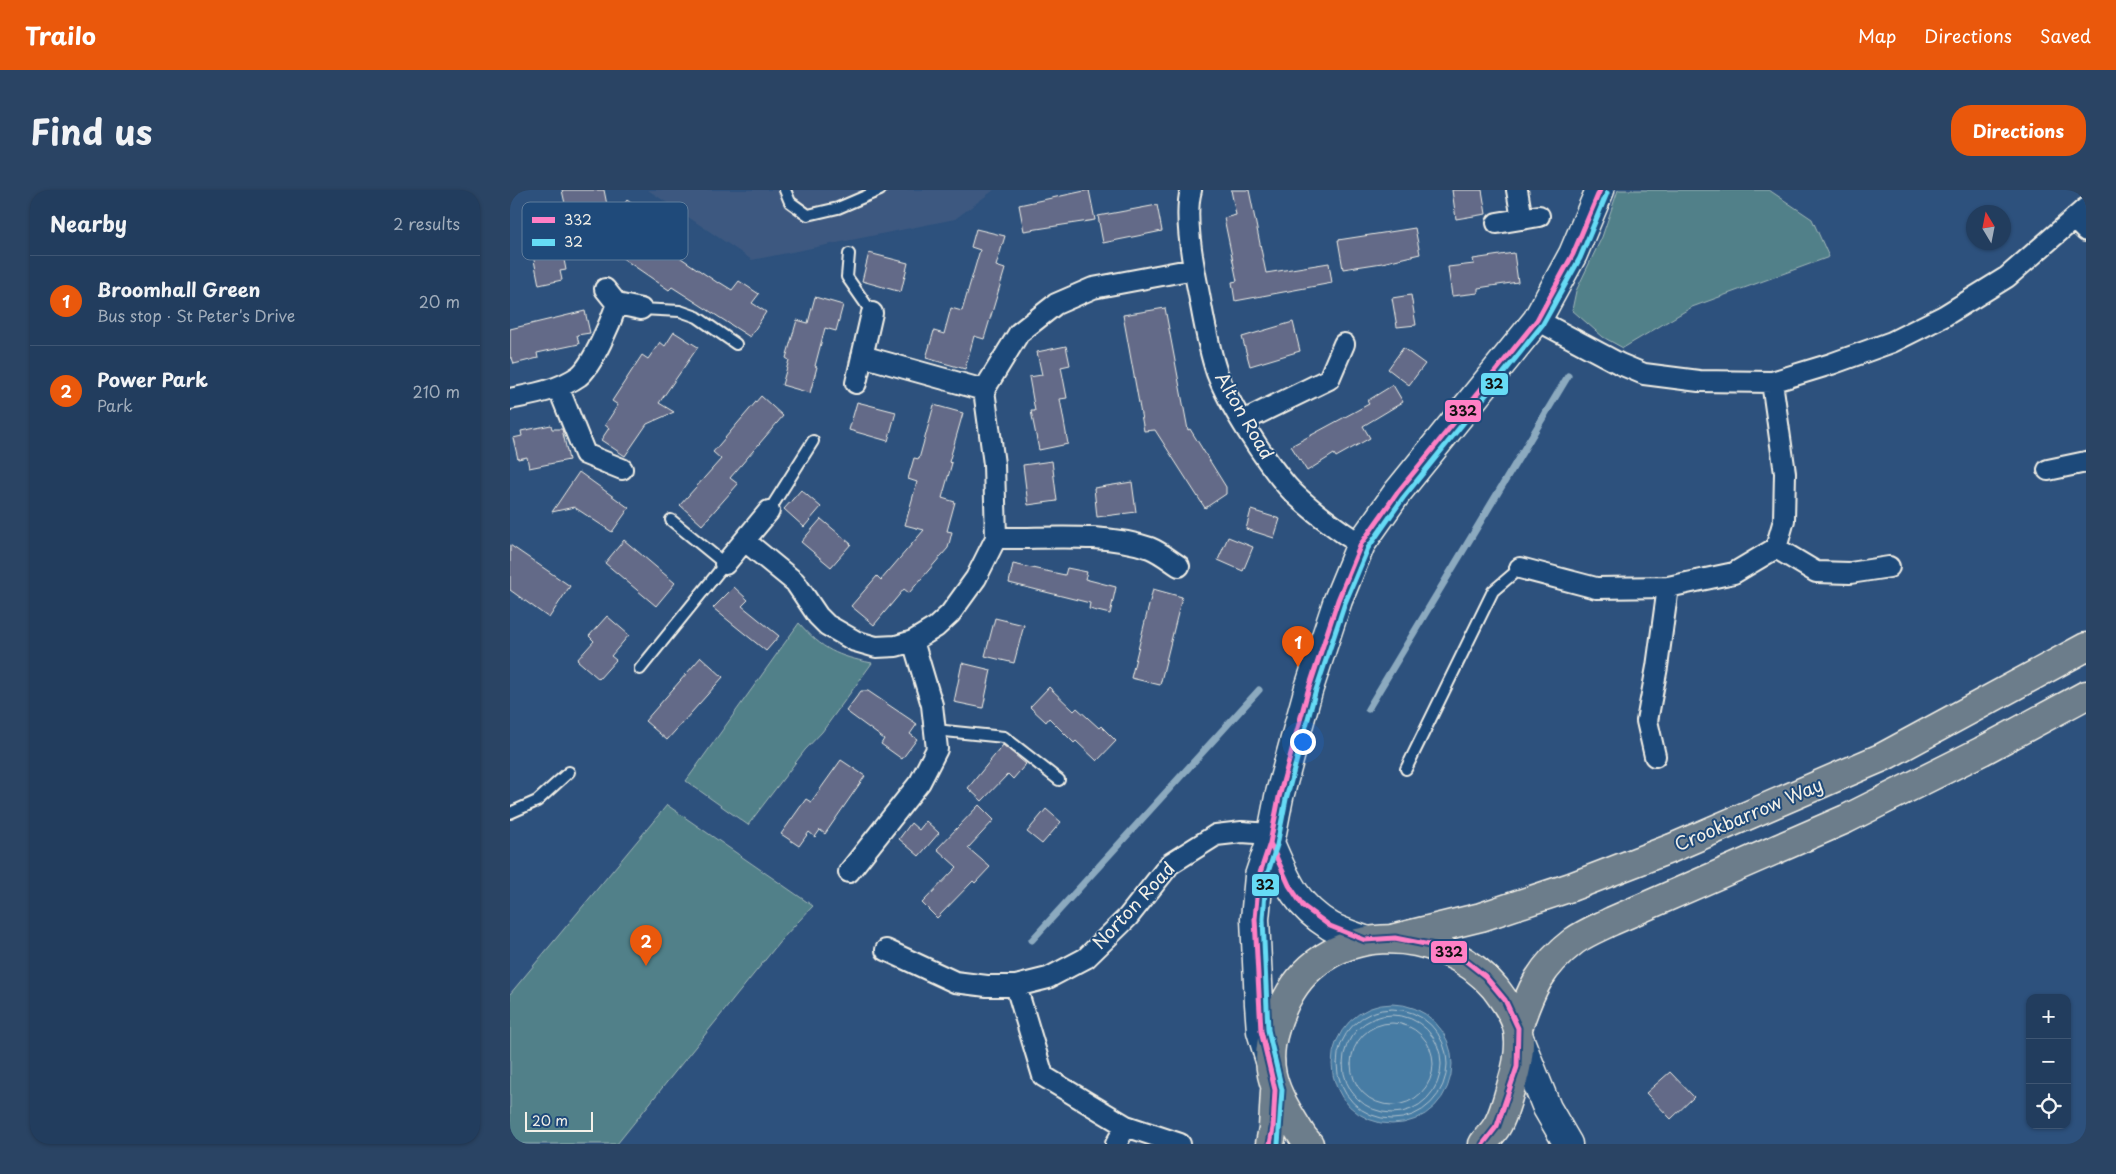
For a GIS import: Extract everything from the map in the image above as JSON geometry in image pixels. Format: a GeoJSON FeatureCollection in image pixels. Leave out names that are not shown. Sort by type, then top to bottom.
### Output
{"type":"FeatureCollection","features":[{"type":"Feature","properties":{"kind":"highway","name":"Crookbarrow Way"},"geometry":{"type":"LineString","coordinates":[[1394,938],[1490,914],[1571,887],[1672,848],[1883,756],[2086,647]]}},
{"type":"Feature","properties":{"kind":"highway"},"geometry":{"type":"LineString","coordinates":[[1483,1144],[1497,1126],[1509,1094],[1517,1066],[1518,1033],[1528,997],[1545,967],[1575,940],[1612,921],[1846,819],[2086,695]]}},
{"type":"Feature","properties":{"kind":"highway"},"geometry":{"type":"LineString","coordinates":[[1270,1144],[1274,1128],[1275,1090],[1270,1061],[1276,1022],[1288,996],[1306,972],[1344,946],[1365,940],[1394,938],[1435,946],[1462,958],[1485,976],[1505,1000],[1518,1033]]}},
{"type":"Feature","properties":{"kind":"highway"},"geometry":{"type":"LineString","coordinates":[[1275,1090],[1302,1137],[1309,1144]]}},
{"type":"Feature","properties":{"kind":"street","name":"Alton Road"},"geometry":{"type":"LineString","coordinates":[[1191,190],[1190,234],[1194,269],[1210,350],[1217,373],[1243,421],[1287,486],[1326,519],[1361,544]]}},
{"type":"Feature","properties":{"kind":"street"},"geometry":{"type":"LineString","coordinates":[[1497,223],[1530,218],[1517,190]]}},
{"type":"Feature","properties":{"kind":"street"},"geometry":{"type":"LineString","coordinates":[[1270,1061],[1261,1031],[1255,919],[1259,876],[1308,691],[1338,600],[1361,544],[1397,493],[1536,320],[1573,254],[1600,190]]}},
{"type":"Feature","properties":{"kind":"street"},"geometry":{"type":"LineString","coordinates":[[1536,320],[1620,364],[1644,374],[1699,381],[1772,382],[1831,364],[1892,342],[1944,316],[2007,277],[2082,219]]}},
{"type":"Feature","properties":{"kind":"street"},"geometry":{"type":"LineString","coordinates":[[745,541],[795,582],[818,616],[827,625],[841,634],[876,647],[896,646],[913,641],[936,627],[950,614],[976,578],[996,538],[994,464],[984,390],[1018,334],[1056,304],[1093,288],[1194,269]]}},
{"type":"Feature","properties":{"kind":"street"},"geometry":{"type":"LineString","coordinates":[[510,399],[549,391],[581,375],[603,340],[611,296],[641,308]]}},
{"type":"Feature","properties":{"kind":"street"},"geometry":{"type":"LineString","coordinates":[[856,384],[872,313]]}},
{"type":"Feature","properties":{"kind":"street"},"geometry":{"type":"LineString","coordinates":[[1243,421],[1329,379],[1344,344]]}},
{"type":"Feature","properties":{"kind":"street"},"geometry":{"type":"LineString","coordinates":[[862,356],[984,390]]}},
{"type":"Feature","properties":{"kind":"street"},"geometry":{"type":"LineString","coordinates":[[1520,568],[1596,588],[1668,587],[1734,573],[1776,548],[1784,520],[1785,472],[1772,382]]}},
{"type":"Feature","properties":{"kind":"street"},"geometry":{"type":"LineString","coordinates":[[558,387],[585,454],[622,469]]}},
{"type":"Feature","properties":{"kind":"street"},"geometry":{"type":"LineString","coordinates":[[2048,470],[2086,462]]}},
{"type":"Feature","properties":{"kind":"street"},"geometry":{"type":"LineString","coordinates":[[725,564],[769,511]]}},
{"type":"Feature","properties":{"kind":"street"},"geometry":{"type":"LineString","coordinates":[[996,538],[1090,538],[1124,542],[1151,549],[1179,566]]}},
{"type":"Feature","properties":{"kind":"street"},"geometry":{"type":"LineString","coordinates":[[1776,548],[1816,572],[1850,573],[1889,567]]}},
{"type":"Feature","properties":{"kind":"street"},"geometry":{"type":"LineString","coordinates":[[1655,756],[1647,722],[1668,587]]}},
{"type":"Feature","properties":{"kind":"street"},"geometry":{"type":"LineString","coordinates":[[849,872],[920,782],[937,749],[932,705],[913,641]]}},
{"type":"Feature","properties":{"kind":"street","name":"Norton Road"},"geometry":{"type":"LineString","coordinates":[[886,950],[955,982],[987,986],[1016,986],[1048,978],[1086,958],[1128,918],[1170,864],[1216,836],[1242,832],[1270,838]]}},
{"type":"Feature","properties":{"kind":"street"},"geometry":{"type":"LineString","coordinates":[[1270,838],[1289,885],[1303,906],[1330,926],[1365,940]]}},
{"type":"Feature","properties":{"kind":"street"},"geometry":{"type":"LineString","coordinates":[[1016,986],[1043,1076],[1126,1126],[1180,1144]]}},
{"type":"Feature","properties":{"kind":"street"},"geometry":{"type":"LineString","coordinates":[[1518,1033],[1547,1108],[1568,1144]]}},
{"type":"Feature","properties":{"kind":"street"},"geometry":{"type":"LineString","coordinates":[[1116,1144],[1126,1126]]}},
{"type":"Feature","properties":{"kind":"lane"},"geometry":{"type":"LineString","coordinates":[[785,190],[790,202],[808,215],[838,208],[880,190]]}},
{"type":"Feature","properties":{"kind":"lane"},"geometry":{"type":"LineString","coordinates":[[849,254],[847,277],[872,313]]}},
{"type":"Feature","properties":{"kind":"lane"},"geometry":{"type":"LineString","coordinates":[[641,308],[680,311],[697,317],[736,344]]}},
{"type":"Feature","properties":{"kind":"lane"},"geometry":{"type":"LineString","coordinates":[[769,511],[813,441]]}},
{"type":"Feature","properties":{"kind":"lane"},"geometry":{"type":"LineString","coordinates":[[640,669],[725,564],[671,520]]}},
{"type":"Feature","properties":{"kind":"lane"},"geometry":{"type":"LineString","coordinates":[[1406,769],[1493,591],[1520,568]]}},
{"type":"Feature","properties":{"kind":"lane"},"geometry":{"type":"LineString","coordinates":[[935,730],[1004,737],[1059,780]]}},
{"type":"Feature","properties":{"kind":"lane"},"geometry":{"type":"LineString","coordinates":[[510,813],[537,801],[569,772]]}},
{"type":"Feature","properties":{"kind":"shaded area"},"geometry":{"type":"Polygon","coordinates":[[[648,190],[994,190],[955,219],[752,260],[688,217],[688,202],[666,202],[648,190]]]}},
{"type":"Feature","properties":{"kind":"green space"},"geometry":{"type":"Polygon","coordinates":[[[1618,190],[1769,190],[1812,219],[1829,257],[1692,307],[1623,348],[1603,337],[1572,310],[1576,291],[1602,237],[1618,190]]]}},
{"type":"Feature","properties":{"kind":"green space"},"geometry":{"type":"Polygon","coordinates":[[[799,623],[816,640],[831,651],[849,658],[872,663],[822,732],[805,750],[748,825],[686,781],[799,623]]]}},
{"type":"Feature","properties":{"kind":"green space"},"geometry":{"type":"Polygon","coordinates":[[[667,805],[813,906],[782,939],[617,1144],[510,1144],[510,994],[667,805]]]}},
{"type":"Feature","properties":{"kind":"water"},"geometry":{"type":"Polygon","coordinates":[[[1392,1004],[1404,1005],[1415,1009],[1425,1014],[1434,1022],[1442,1031],[1447,1041],[1451,1052],[1451,1076],[1447,1087],[1442,1097],[1434,1106],[1425,1114],[1415,1119],[1404,1123],[1392,1124],[1380,1123],[1369,1119],[1359,1114],[1350,1106],[1342,1097],[1337,1087],[1333,1076],[1332,1064],[1333,1052],[1337,1041],[1342,1031],[1350,1022],[1359,1014],[1369,1009],[1380,1005],[1392,1004]]]}},
{"type":"Feature","properties":{"kind":"building"},"geometry":{"type":"Polygon","coordinates":[[[562,190],[604,190],[606,202],[565,202],[562,190]]]}},
{"type":"Feature","properties":{"kind":"building"},"geometry":{"type":"Polygon","coordinates":[[[1089,190],[1095,220],[1024,231],[1019,205],[1089,190]]]}},
{"type":"Feature","properties":{"kind":"building"},"geometry":{"type":"Polygon","coordinates":[[[1231,190],[1249,190],[1266,273],[1329,263],[1332,283],[1235,301],[1232,282],[1237,281],[1224,218],[1236,215],[1231,190]]]}},
{"type":"Feature","properties":{"kind":"building"},"geometry":{"type":"Polygon","coordinates":[[[1452,190],[1482,190],[1486,214],[1456,219],[1452,190]]]}},
{"type":"Feature","properties":{"kind":"building"},"geometry":{"type":"Polygon","coordinates":[[[1157,205],[1162,231],[1103,243],[1098,216],[1157,205]]]}},
{"type":"Feature","properties":{"kind":"building"},"geometry":{"type":"Polygon","coordinates":[[[1415,228],[1420,254],[1382,263],[1343,269],[1338,240],[1415,228]]]}},
{"type":"Feature","properties":{"kind":"building"},"geometry":{"type":"Polygon","coordinates":[[[976,229],[1005,236],[996,266],[1005,269],[984,339],[974,336],[965,369],[926,358],[934,331],[944,334],[951,308],[962,311],[980,250],[971,247],[976,229]]]}},
{"type":"Feature","properties":{"kind":"building"},"geometry":{"type":"Polygon","coordinates":[[[869,253],[908,263],[901,292],[862,281],[869,253]]]}},
{"type":"Feature","properties":{"kind":"building"},"geometry":{"type":"Polygon","coordinates":[[[1514,253],[1518,282],[1478,288],[1478,293],[1452,296],[1448,267],[1474,264],[1473,259],[1514,253]]]}},
{"type":"Feature","properties":{"kind":"building"},"geometry":{"type":"Polygon","coordinates":[[[534,260],[564,260],[566,270],[560,271],[562,280],[539,285],[534,260]]]}},
{"type":"Feature","properties":{"kind":"building"},"geometry":{"type":"Polygon","coordinates":[[[625,260],[684,260],[732,290],[739,281],[759,294],[752,303],[766,312],[750,337],[672,287],[669,290],[625,260]]]}},
{"type":"Feature","properties":{"kind":"building"},"geometry":{"type":"Polygon","coordinates":[[[1411,295],[1416,325],[1397,327],[1392,298],[1411,295]]]}},
{"type":"Feature","properties":{"kind":"building"},"geometry":{"type":"Polygon","coordinates":[[[815,297],[843,305],[836,331],[825,328],[810,393],[782,385],[789,360],[786,358],[797,320],[808,323],[815,297]]]}},
{"type":"Feature","properties":{"kind":"building"},"geometry":{"type":"Polygon","coordinates":[[[1165,308],[1188,430],[1190,429],[1226,487],[1226,494],[1205,508],[1155,430],[1144,431],[1123,315],[1165,308]]]}},
{"type":"Feature","properties":{"kind":"building"},"geometry":{"type":"Polygon","coordinates":[[[585,311],[590,333],[577,335],[579,344],[537,353],[538,358],[514,364],[512,358],[510,358],[510,329],[585,311]]]}},
{"type":"Feature","properties":{"kind":"building"},"geometry":{"type":"Polygon","coordinates":[[[1293,322],[1300,351],[1250,366],[1242,337],[1293,322]]]}},
{"type":"Feature","properties":{"kind":"building"},"geometry":{"type":"Polygon","coordinates":[[[674,332],[698,347],[659,403],[674,412],[647,424],[625,456],[601,440],[609,428],[605,425],[618,405],[612,401],[642,355],[648,359],[660,342],[665,346],[674,332]]]}},
{"type":"Feature","properties":{"kind":"building"},"geometry":{"type":"Polygon","coordinates":[[[1066,346],[1070,365],[1061,367],[1067,398],[1060,399],[1068,444],[1039,450],[1031,411],[1035,411],[1029,377],[1042,375],[1037,352],[1066,346]]]}},
{"type":"Feature","properties":{"kind":"building"},"geometry":{"type":"Polygon","coordinates":[[[1403,348],[1425,364],[1409,385],[1388,369],[1403,348]]]}},
{"type":"Feature","properties":{"kind":"building"},"geometry":{"type":"Polygon","coordinates":[[[1393,385],[1403,402],[1363,426],[1370,438],[1336,457],[1334,454],[1307,471],[1291,446],[1369,404],[1367,401],[1393,385]]]}},
{"type":"Feature","properties":{"kind":"building"},"geometry":{"type":"Polygon","coordinates":[[[761,396],[783,416],[730,478],[738,484],[702,525],[680,505],[721,459],[713,452],[761,396]]]}},
{"type":"Feature","properties":{"kind":"building"},"geometry":{"type":"Polygon","coordinates":[[[857,402],[896,412],[888,441],[849,430],[857,402]]]}},
{"type":"Feature","properties":{"kind":"building"},"geometry":{"type":"Polygon","coordinates":[[[934,405],[963,413],[949,462],[952,463],[942,498],[955,502],[947,531],[952,532],[948,548],[909,593],[904,589],[874,625],[851,606],[877,576],[881,580],[924,530],[905,525],[917,482],[908,479],[914,458],[919,459],[934,405]]]}},
{"type":"Feature","properties":{"kind":"building"},"geometry":{"type":"Polygon","coordinates":[[[551,425],[552,429],[562,429],[569,460],[529,468],[527,457],[518,459],[513,438],[522,436],[521,431],[551,425]]]}},
{"type":"Feature","properties":{"kind":"building"},"geometry":{"type":"Polygon","coordinates":[[[1052,461],[1057,501],[1028,505],[1023,465],[1052,461]]]}},
{"type":"Feature","properties":{"kind":"building"},"geometry":{"type":"Polygon","coordinates":[[[579,472],[629,508],[612,532],[574,507],[552,512],[579,472]]]}},
{"type":"Feature","properties":{"kind":"building"},"geometry":{"type":"Polygon","coordinates":[[[1132,482],[1136,512],[1097,517],[1094,488],[1132,482]]]}},
{"type":"Feature","properties":{"kind":"building"},"geometry":{"type":"Polygon","coordinates":[[[801,490],[821,507],[804,527],[784,509],[801,490]]]}},
{"type":"Feature","properties":{"kind":"building"},"geometry":{"type":"Polygon","coordinates":[[[1251,510],[1280,519],[1274,538],[1246,529],[1251,510]]]}},
{"type":"Feature","properties":{"kind":"building"},"geometry":{"type":"Polygon","coordinates":[[[821,519],[851,544],[831,567],[801,542],[821,519]]]}},
{"type":"Feature","properties":{"kind":"building"},"geometry":{"type":"Polygon","coordinates":[[[1228,537],[1253,547],[1243,571],[1218,560],[1228,537]]]}},
{"type":"Feature","properties":{"kind":"building"},"geometry":{"type":"Polygon","coordinates":[[[624,540],[675,583],[656,606],[605,563],[624,540]]]}},
{"type":"Feature","properties":{"kind":"building"},"geometry":{"type":"Polygon","coordinates":[[[510,545],[570,586],[549,618],[510,590],[510,545]]]}},
{"type":"Feature","properties":{"kind":"building"},"geometry":{"type":"Polygon","coordinates":[[[1013,564],[1065,575],[1067,568],[1087,572],[1085,579],[1116,587],[1110,614],[1089,609],[1090,603],[1009,583],[1013,564]]]}},
{"type":"Feature","properties":{"kind":"building"},"geometry":{"type":"Polygon","coordinates":[[[734,587],[748,600],[742,606],[779,636],[766,651],[713,608],[734,587]]]}},
{"type":"Feature","properties":{"kind":"building"},"geometry":{"type":"Polygon","coordinates":[[[1153,589],[1182,597],[1160,685],[1131,678],[1153,589]]]}},
{"type":"Feature","properties":{"kind":"building"},"geometry":{"type":"Polygon","coordinates":[[[607,616],[629,635],[611,656],[616,660],[599,679],[577,660],[594,641],[589,636],[607,616]]]}},
{"type":"Feature","properties":{"kind":"building"},"geometry":{"type":"Polygon","coordinates":[[[995,618],[1024,625],[1014,663],[985,656],[995,618]]]}},
{"type":"Feature","properties":{"kind":"building"},"geometry":{"type":"Polygon","coordinates":[[[701,657],[723,677],[667,740],[645,721],[701,657]]]}},
{"type":"Feature","properties":{"kind":"building"},"geometry":{"type":"Polygon","coordinates":[[[962,663],[991,670],[983,708],[954,702],[962,663]]]}},
{"type":"Feature","properties":{"kind":"building"},"geometry":{"type":"Polygon","coordinates":[[[1049,687],[1074,711],[1077,708],[1099,728],[1101,726],[1116,741],[1097,761],[1076,741],[1074,743],[1049,718],[1046,722],[1030,707],[1049,687]]]}},
{"type":"Feature","properties":{"kind":"building"},"geometry":{"type":"Polygon","coordinates":[[[861,691],[868,691],[917,724],[910,734],[917,739],[902,759],[881,744],[884,739],[846,711],[861,691]]]}},
{"type":"Feature","properties":{"kind":"building"},"geometry":{"type":"Polygon","coordinates":[[[1003,745],[1026,764],[1013,779],[1008,774],[982,801],[968,788],[1003,745]]]}},
{"type":"Feature","properties":{"kind":"building"},"geometry":{"type":"Polygon","coordinates":[[[841,760],[865,776],[825,834],[820,830],[815,837],[809,832],[799,846],[781,834],[806,799],[811,802],[841,760]]]}},
{"type":"Feature","properties":{"kind":"building"},"geometry":{"type":"Polygon","coordinates":[[[979,805],[994,820],[968,848],[990,867],[975,883],[973,881],[937,918],[922,903],[957,867],[937,849],[979,805]]]}},
{"type":"Feature","properties":{"kind":"building"},"geometry":{"type":"Polygon","coordinates":[[[1046,809],[1061,822],[1042,844],[1027,832],[1046,809]]]}},
{"type":"Feature","properties":{"kind":"building"},"geometry":{"type":"Polygon","coordinates":[[[926,821],[939,833],[919,856],[899,839],[911,823],[919,830],[926,821]]]}},
{"type":"Feature","properties":{"kind":"building"},"geometry":{"type":"Polygon","coordinates":[[[1670,1072],[1694,1097],[1671,1119],[1646,1093],[1670,1072]]]}},
{"type":"Feature","properties":{"kind":"waterway"},"geometry":{"type":"LineString","coordinates":[[1368,709],[1568,376]]}},
{"type":"Feature","properties":{"kind":"waterway"},"geometry":{"type":"LineString","coordinates":[[1032,940],[1259,690]]}},
{"type":"Feature","properties":{"kind":"transit line","name":"332"},"geometry":{"type":"LineString","coordinates":[[1270,1144],[1273,1128],[1275,1090],[1261,1031],[1255,919],[1259,876],[1270,843],[1279,797],[1308,691],[1338,600],[1361,544],[1397,493],[1537,320],[1573,254],[1600,190]]}},
{"type":"Feature","properties":{"kind":"transit line","name":"32"},"geometry":{"type":"LineString","coordinates":[[1278,1144],[1282,1090],[1268,1030],[1263,919],[1266,878],[1277,845],[1286,799],[1315,693],[1345,603],[1368,548],[1403,498],[1543,324],[1580,258],[1607,193]]}},
{"type":"Feature","properties":{"kind":"transit line","name":"332"},"geometry":{"type":"LineString","coordinates":[[1270,843],[1289,885],[1303,906],[1330,926],[1365,940],[1395,938],[1435,946],[1462,958],[1485,976],[1505,1000],[1518,1028],[1517,1067],[1497,1126],[1483,1144]]}},
{"type":"Feature","properties":{"kind":"place","name":"Broomhall Green"},"geometry":{"type":"Point","coordinates":[1298,667]}},
{"type":"Feature","properties":{"kind":"place","name":"Power Park"},"geometry":{"type":"Point","coordinates":[646,966]}}]}
